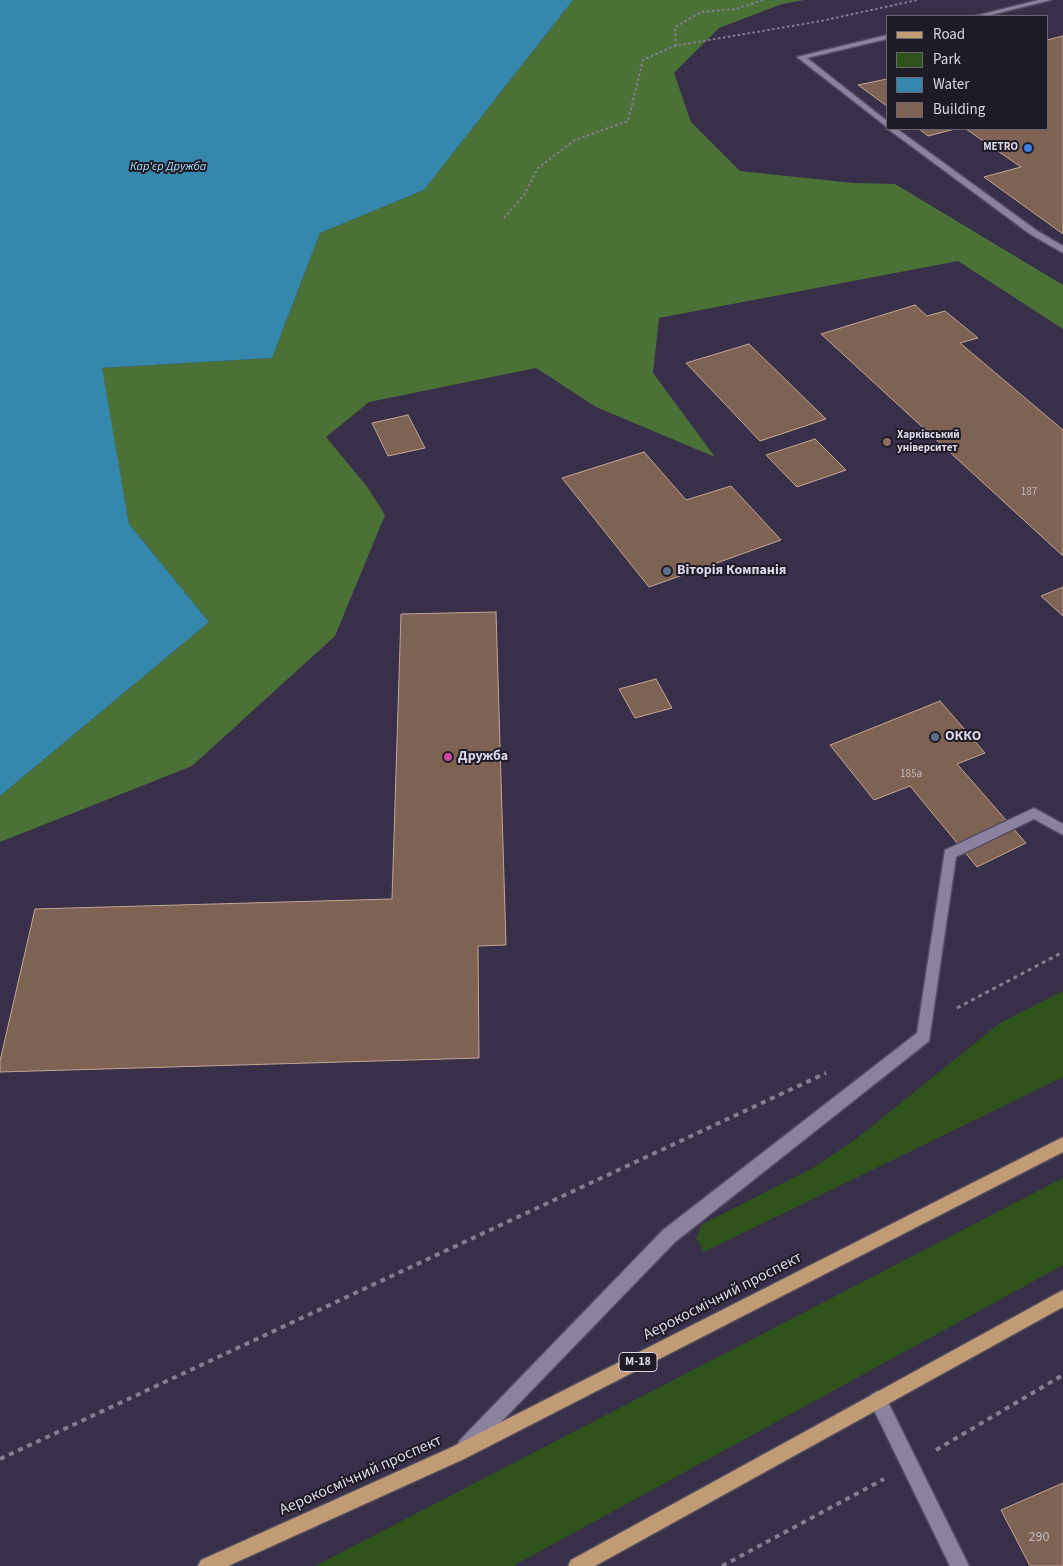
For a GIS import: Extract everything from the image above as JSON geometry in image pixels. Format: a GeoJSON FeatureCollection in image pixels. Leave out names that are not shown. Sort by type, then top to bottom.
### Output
{"type":"FeatureCollection","features":[{"type":"Feature","properties":{"kind":"main road","name":"Аерокосмічний проспект"},"geometry":{"type":"LineString","coordinates":[[207,1566],[458,1453],[1063,1144]]}},
{"type":"Feature","properties":{"kind":"main road"},"geometry":{"type":"LineString","coordinates":[[577,1566],[1063,1298]]}},
{"type":"Feature","properties":{"kind":"street"},"geometry":{"type":"LineString","coordinates":[[982,15],[1048,0]]}},
{"type":"Feature","properties":{"kind":"street"},"geometry":{"type":"LineString","coordinates":[[886,37],[801,57],[886,124]]}},
{"type":"Feature","properties":{"kind":"street"},"geometry":{"type":"LineString","coordinates":[[893,130],[981,196],[1063,250]]}},
{"type":"Feature","properties":{"kind":"street"},"geometry":{"type":"LineString","coordinates":[[458,1453],[669,1236],[924,1036],[950,854],[1034,813],[1063,830]]}},
{"type":"Feature","properties":{"kind":"street"},"geometry":{"type":"LineString","coordinates":[[878,1400],[960,1566]]}},
{"type":"Feature","properties":{"kind":"path"},"geometry":{"type":"LineString","coordinates":[[676,46],[674,27],[701,12],[736,10],[763,0]]}},
{"type":"Feature","properties":{"kind":"path"},"geometry":{"type":"LineString","coordinates":[[504,218],[524,195],[538,168],[575,140],[628,121],[643,60],[676,46],[821,21],[917,0]]}},
{"type":"Feature","properties":{"kind":"path"},"geometry":{"type":"LineString","coordinates":[[926,1024],[1063,952]]}},
{"type":"Feature","properties":{"kind":"path"},"geometry":{"type":"LineString","coordinates":[[0,1459],[833,1070]]}},
{"type":"Feature","properties":{"kind":"green space"},"geometry":{"type":"Polygon","coordinates":[[[573,0],[804,0],[782,4],[719,28],[674,73],[691,122],[740,171],[853,183],[895,184],[1063,285],[1063,329],[958,261],[659,318],[653,373],[715,457],[596,407],[536,368],[369,402],[326,437],[368,488],[385,515],[335,636],[192,766],[0,842],[0,796],[209,622],[129,524],[101,368],[272,358],[320,233],[424,190],[573,0]]]}},
{"type":"Feature","properties":{"kind":"green space"},"geometry":{"type":"Polygon","coordinates":[[[1063,991],[1063,1077],[704,1252],[697,1239],[701,1225],[813,1168],[856,1139],[1000,1023],[1063,991]]]}},
{"type":"Feature","properties":{"kind":"green space"},"geometry":{"type":"Polygon","coordinates":[[[1063,1178],[1063,1265],[513,1566],[315,1566],[1063,1178]]]}},
{"type":"Feature","properties":{"kind":"water","name":"Кар'єр Дружба"},"geometry":{"type":"Polygon","coordinates":[[[0,0],[573,0],[424,190],[320,233],[272,358],[102,368],[129,524],[209,622],[0,796],[0,0]]]}},
{"type":"Feature","properties":{"kind":"building","name":"METRO"},"geometry":{"type":"Polygon","coordinates":[[[1063,36],[1063,234],[984,177],[1021,167],[967,130],[1048,130],[1048,40],[1063,36]]]}},
{"type":"Feature","properties":{"kind":"building"},"geometry":{"type":"Polygon","coordinates":[[[886,79],[886,105],[858,85],[886,79]]]}},
{"type":"Feature","properties":{"kind":"building","name":"METRO"},"geometry":{"type":"Polygon","coordinates":[[[920,130],[951,130],[928,136],[920,130]]]}},
{"type":"Feature","properties":{"kind":"building"},"geometry":{"type":"Polygon","coordinates":[[[915,305],[927,316],[945,311],[978,338],[960,343],[1063,430],[1063,556],[821,334],[915,305]]]}},
{"type":"Feature","properties":{"kind":"building"},"geometry":{"type":"Polygon","coordinates":[[[749,344],[826,419],[760,441],[686,363],[749,344]]]}},
{"type":"Feature","properties":{"kind":"building"},"geometry":{"type":"Polygon","coordinates":[[[408,415],[425,448],[388,456],[372,423],[408,415]]]}},
{"type":"Feature","properties":{"kind":"building"},"geometry":{"type":"Polygon","coordinates":[[[815,439],[846,470],[797,487],[766,455],[815,439]]]}},
{"type":"Feature","properties":{"kind":"building"},"geometry":{"type":"Polygon","coordinates":[[[644,452],[686,500],[731,486],[781,540],[649,587],[562,478],[644,452]]]}},
{"type":"Feature","properties":{"kind":"building"},"geometry":{"type":"Polygon","coordinates":[[[1063,587],[1063,616],[1041,596],[1063,587]]]}},
{"type":"Feature","properties":{"kind":"building","name":"Дружба"},"geometry":{"type":"Polygon","coordinates":[[[496,612],[506,945],[478,946],[479,1058],[0,1072],[0,1061],[35,909],[392,899],[401,614],[496,612]]]}},
{"type":"Feature","properties":{"kind":"building"},"geometry":{"type":"Polygon","coordinates":[[[656,679],[672,708],[635,718],[619,689],[656,679]]]}},
{"type":"Feature","properties":{"kind":"building"},"geometry":{"type":"Polygon","coordinates":[[[940,701],[985,753],[957,764],[1026,843],[977,867],[910,786],[874,800],[830,745],[940,701]]]}},
{"type":"Feature","properties":{"kind":"building"},"geometry":{"type":"Polygon","coordinates":[[[1063,1483],[1063,1566],[1030,1566],[1001,1510],[1063,1483]]]}},
{"type":"Feature","properties":{"kind":"place","name":"METRO"},"geometry":{"type":"Point","coordinates":[1028,148]}},
{"type":"Feature","properties":{"kind":"place","name":"Харківський університет"},"geometry":{"type":"Point","coordinates":[887,442]}},
{"type":"Feature","properties":{"kind":"place","name":"Віторія Компанія"},"geometry":{"type":"Point","coordinates":[667,571]}},
{"type":"Feature","properties":{"kind":"place","name":"ОККО"},"geometry":{"type":"Point","coordinates":[935,737]}},
{"type":"Feature","properties":{"kind":"place","name":"Дружба"},"geometry":{"type":"Point","coordinates":[448,757]}}]}
